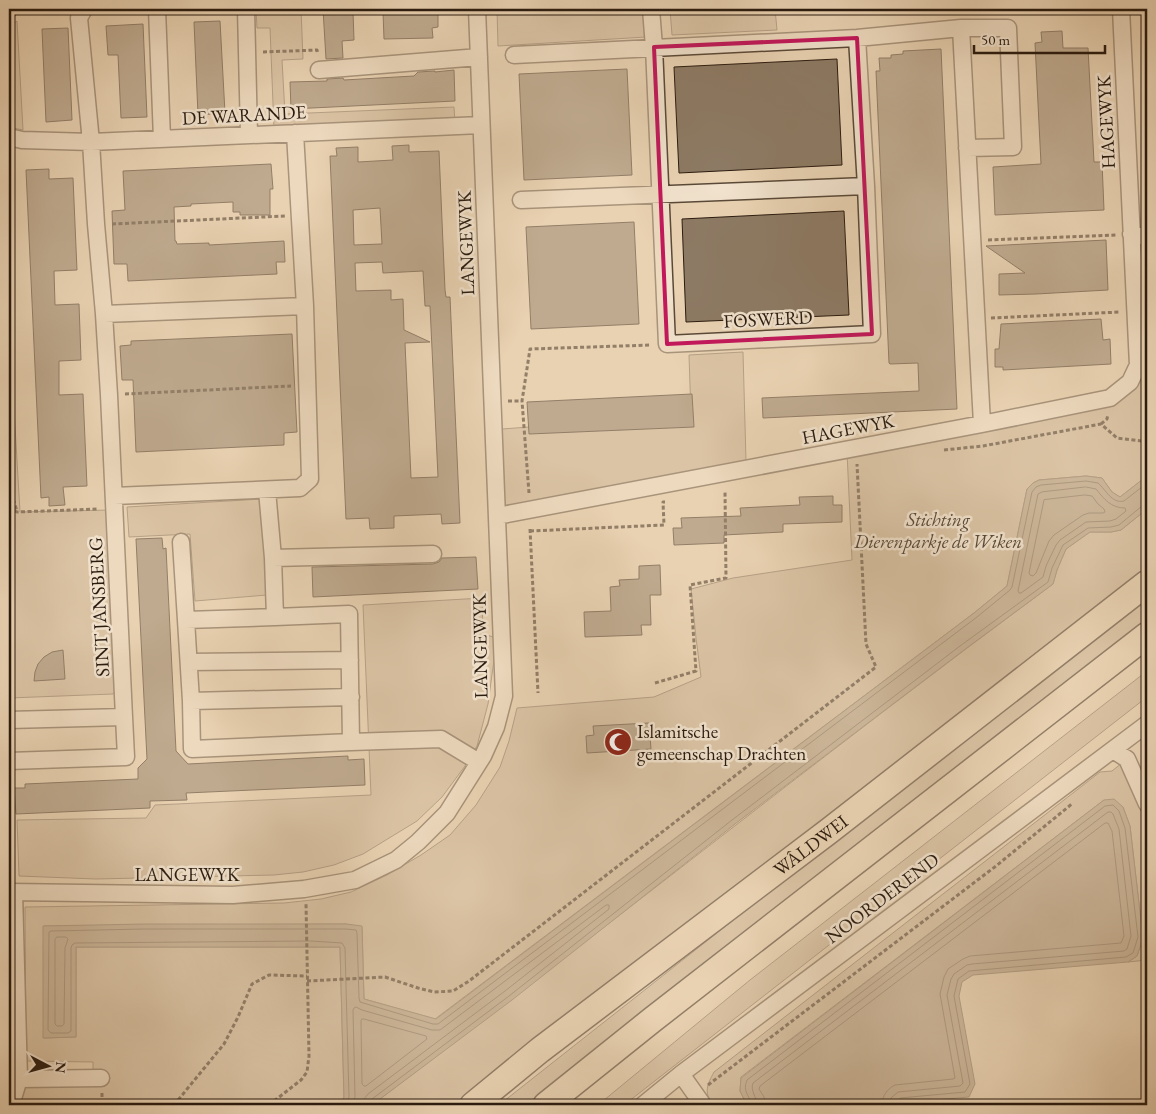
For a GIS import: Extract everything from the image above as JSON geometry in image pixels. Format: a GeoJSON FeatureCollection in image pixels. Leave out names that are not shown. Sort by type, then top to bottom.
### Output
{"type":"FeatureCollection","features":[{"type":"Feature","properties":{"kind":"highway","name":"WÂLDWEI"},"geometry":{"type":"LineString","coordinates":[[473,1105],[540,1050],[829,831],[1147,583]]}},
{"type":"Feature","properties":{"kind":"highway"},"geometry":{"type":"LineString","coordinates":[[546,1105],[1147,635]]}},
{"type":"Feature","properties":{"kind":"street","name":"SINT JANSBERG"},"geometry":{"type":"LineString","coordinates":[[9,762],[126,757],[104,314],[91,142],[79,18],[84,9]]}},
{"type":"Feature","properties":{"kind":"street"},"geometry":{"type":"LineString","coordinates":[[157,9],[162,139]]}},
{"type":"Feature","properties":{"kind":"street"},"geometry":{"type":"LineString","coordinates":[[246,9],[250,135]]}},
{"type":"Feature","properties":{"kind":"street","name":"LANGEWYK"},"geometry":{"type":"LineString","coordinates":[[11,1105],[19,1079],[11,892],[233,896],[304,889],[355,880],[396,860],[418,842],[447,813],[480,762],[496,727],[504,696],[477,9]]}},
{"type":"Feature","properties":{"kind":"street"},"geometry":{"type":"LineString","coordinates":[[651,9],[667,344]]}},
{"type":"Feature","properties":{"kind":"street","name":"HAGEWYK"},"geometry":{"type":"LineString","coordinates":[[497,516],[1110,398],[1130,382],[1138,365],[1135,311],[1139,236],[1121,9]]}},
{"type":"Feature","properties":{"kind":"street"},"geometry":{"type":"LineString","coordinates":[[514,55],[857,38],[961,28],[1008,28],[1013,147],[967,148]]}},
{"type":"Feature","properties":{"kind":"street"},"geometry":{"type":"LineString","coordinates":[[961,28],[982,424]]}},
{"type":"Feature","properties":{"kind":"street","name":"FOSWERD"},"geometry":{"type":"LineString","coordinates":[[667,344],[872,334],[857,38]]}},
{"type":"Feature","properties":{"kind":"street"},"geometry":{"type":"LineString","coordinates":[[319,70],[479,57]]}},
{"type":"Feature","properties":{"kind":"street","name":"DE WARANDE"},"geometry":{"type":"LineString","coordinates":[[9,137],[22,140],[91,142],[481,125]]}},
{"type":"Feature","properties":{"kind":"street"},"geometry":{"type":"LineString","coordinates":[[114,502],[300,488],[310,479],[305,306],[295,133]]}},
{"type":"Feature","properties":{"kind":"street"},"geometry":{"type":"LineString","coordinates":[[522,200],[866,186]]}},
{"type":"Feature","properties":{"kind":"street"},"geometry":{"type":"LineString","coordinates":[[104,314],[305,306]]}},
{"type":"Feature","properties":{"kind":"street"},"geometry":{"type":"LineString","coordinates":[[267,490],[273,558],[275,617]]}},
{"type":"Feature","properties":{"kind":"street"},"geometry":{"type":"LineString","coordinates":[[181,542],[189,662],[192,749],[441,739],[480,762]]}},
{"type":"Feature","properties":{"kind":"street"},"geometry":{"type":"LineString","coordinates":[[273,558],[434,554]]}},
{"type":"Feature","properties":{"kind":"street"},"geometry":{"type":"LineString","coordinates":[[186,620],[349,614],[351,742]]}},
{"type":"Feature","properties":{"kind":"street"},"geometry":{"type":"LineString","coordinates":[[189,662],[350,660]]}},
{"type":"Feature","properties":{"kind":"street"},"geometry":{"type":"LineString","coordinates":[[191,701],[351,697]]}},
{"type":"Feature","properties":{"kind":"street"},"geometry":{"type":"LineString","coordinates":[[9,720],[124,716]]}},
{"type":"Feature","properties":{"kind":"street","name":"NOORDEREND"},"geometry":{"type":"LineString","coordinates":[[643,1105],[681,1074],[1147,724]]}},
{"type":"Feature","properties":{"kind":"street"},"geometry":{"type":"LineString","coordinates":[[1113,750],[1127,759],[1147,804]]}},
{"type":"Feature","properties":{"kind":"street"},"geometry":{"type":"LineString","coordinates":[[681,1074],[699,1100]]}},
{"type":"Feature","properties":{"kind":"street"},"geometry":{"type":"LineString","coordinates":[[19,1079],[101,1078]]}},
{"type":"Feature","properties":{"kind":"path"},"geometry":{"type":"LineString","coordinates":[[9,22],[19,9]]}},
{"type":"Feature","properties":{"kind":"path"},"geometry":{"type":"LineString","coordinates":[[248,52],[317,50],[319,70]]}},
{"type":"Feature","properties":{"kind":"path"},"geometry":{"type":"LineString","coordinates":[[96,224],[299,216]]}},
{"type":"Feature","properties":{"kind":"path"},"geometry":{"type":"LineString","coordinates":[[972,240],[1139,236]]}},
{"type":"Feature","properties":{"kind":"path"},"geometry":{"type":"LineString","coordinates":[[976,319],[1135,311]]}},
{"type":"Feature","properties":{"kind":"path"},"geometry":{"type":"LineString","coordinates":[[538,693],[530,509],[522,401],[530,350],[667,344]]}},
{"type":"Feature","properties":{"kind":"path"},"geometry":{"type":"LineString","coordinates":[[109,395],[307,386]]}},
{"type":"Feature","properties":{"kind":"path"},"geometry":{"type":"LineString","coordinates":[[944,450],[983,446],[1101,424],[1117,438],[1142,441],[1147,439]]}},
{"type":"Feature","properties":{"kind":"path"},"geometry":{"type":"LineString","coordinates":[[307,981],[386,977],[434,992],[452,991],[484,969],[876,667],[866,644],[857,460]]}},
{"type":"Feature","properties":{"kind":"path"},"geometry":{"type":"LineString","coordinates":[[9,487],[17,512]]}},
{"type":"Feature","properties":{"kind":"path"},"geometry":{"type":"LineString","coordinates":[[655,683],[696,671],[690,585],[726,578],[726,491]]}},
{"type":"Feature","properties":{"kind":"path"},"geometry":{"type":"LineString","coordinates":[[9,508],[17,512],[114,502]]}},
{"type":"Feature","properties":{"kind":"path"},"geometry":{"type":"LineString","coordinates":[[530,531],[664,525]]}},
{"type":"Feature","properties":{"kind":"path"},"geometry":{"type":"LineString","coordinates":[[699,1100],[1073,803]]}},
{"type":"Feature","properties":{"kind":"path"},"geometry":{"type":"LineString","coordinates":[[269,1105],[301,1080],[307,1072],[309,1056],[306,912]]}},
{"type":"Feature","properties":{"kind":"path"},"geometry":{"type":"LineString","coordinates":[[174,1105],[224,1044],[252,984],[269,974],[307,976]]}},
{"type":"Feature","properties":{"kind":"highlighted area"},"geometry":{"type":"Polygon","coordinates":[[[857,38],[872,334],[667,344],[654,47],[857,38]]]}},
{"type":"Feature","properties":{"kind":"green space"},"geometry":{"type":"Polygon","coordinates":[[[256,9],[301,9],[303,59],[282,60],[285,114],[454,107],[455,122],[274,129],[270,28],[257,28],[256,9]]]}},
{"type":"Feature","properties":{"kind":"green space"},"geometry":{"type":"Polygon","coordinates":[[[497,9],[644,9],[646,37],[498,46],[497,9]]]}},
{"type":"Feature","properties":{"kind":"green space"},"geometry":{"type":"Polygon","coordinates":[[[670,9],[775,9],[777,30],[672,35],[670,9]]]}},
{"type":"Feature","properties":{"kind":"green space"},"geometry":{"type":"Polygon","coordinates":[[[17,21],[23,130],[9,127],[9,31],[10,27],[17,21]]]}},
{"type":"Feature","properties":{"kind":"green space","name":"Stichting Dierenparkje de Wiken"},"geometry":{"type":"Polygon","coordinates":[[[1147,249],[1147,476],[1120,497],[1112,492],[1102,478],[1086,476],[1039,480],[1033,483],[1027,489],[1007,586],[974,613],[435,1019],[364,999],[362,927],[346,924],[44,926],[44,1038],[76,1037],[76,947],[340,947],[344,1098],[335,1105],[9,1105],[9,944],[12,1085],[93,1085],[93,1062],[26,1061],[25,907],[284,903],[321,899],[351,892],[387,875],[450,835],[476,805],[500,767],[517,708],[654,697],[701,677],[691,589],[733,578],[852,560],[847,452],[1080,409],[1144,366],[1146,295],[1143,252],[1147,249]]]}},
{"type":"Feature","properties":{"kind":"green space"},"geometry":{"type":"Polygon","coordinates":[[[9,323],[20,512],[110,510],[117,689],[113,694],[9,698],[9,323]]]}},
{"type":"Feature","properties":{"kind":"green space"},"geometry":{"type":"Polygon","coordinates":[[[743,352],[746,461],[505,507],[502,429],[691,415],[689,355],[743,352]]]}},
{"type":"Feature","properties":{"kind":"green space"},"geometry":{"type":"Polygon","coordinates":[[[262,499],[267,595],[195,601],[190,534],[129,537],[127,507],[262,499]]]}},
{"type":"Feature","properties":{"kind":"green space"},"geometry":{"type":"Polygon","coordinates":[[[1147,509],[1147,570],[457,1105],[372,1105],[1053,584],[1066,549],[1090,532],[1121,530],[1147,509]]]}},
{"type":"Feature","properties":{"kind":"green space"},"geometry":{"type":"Polygon","coordinates":[[[482,598],[483,634],[497,638],[488,704],[477,746],[442,797],[417,821],[363,854],[334,865],[303,872],[274,875],[96,879],[19,876],[17,820],[146,818],[155,805],[371,795],[363,605],[482,598]]]}},
{"type":"Feature","properties":{"kind":"green space"},"geometry":{"type":"Polygon","coordinates":[[[1147,598],[1147,623],[538,1105],[499,1105],[855,824],[1147,598]]]}},
{"type":"Feature","properties":{"kind":"green space"},"geometry":{"type":"Polygon","coordinates":[[[1147,671],[1147,697],[624,1105],[598,1105],[750,980],[1147,671]]]}},
{"type":"Feature","properties":{"kind":"green space"},"geometry":{"type":"Polygon","coordinates":[[[1127,759],[1147,823],[1147,960],[1128,962],[1137,956],[1143,938],[1130,826],[1123,807],[1104,800],[741,1077],[740,1091],[747,1105],[712,1105],[707,1088],[714,1072],[1100,772],[1112,771],[1127,759]]]}},
{"type":"Feature","properties":{"kind":"water"},"geometry":{"type":"Polygon","coordinates":[[[1086,476],[1102,478],[1112,492],[1120,497],[1147,476],[1147,509],[1121,530],[1090,532],[1066,549],[1053,584],[735,824],[512,1000],[372,1105],[335,1105],[344,1098],[340,947],[76,947],[76,1037],[43,1038],[43,926],[346,924],[362,926],[364,999],[436,1019],[974,613],[1007,586],[1027,489],[1039,480],[1086,476]]]}},
{"type":"Feature","properties":{"kind":"water"},"geometry":{"type":"Polygon","coordinates":[[[1114,799],[1123,807],[1130,826],[1143,938],[1137,956],[1128,962],[973,975],[962,982],[959,996],[975,1084],[969,1097],[874,1105],[747,1105],[740,1091],[741,1078],[1104,800],[1114,799]]]}},
{"type":"Feature","properties":{"kind":"building"},"geometry":{"type":"Polygon","coordinates":[[[323,9],[343,9],[343,13],[353,12],[354,40],[342,41],[343,58],[326,59],[323,9]]]}},
{"type":"Feature","properties":{"kind":"building"},"geometry":{"type":"Polygon","coordinates":[[[438,9],[438,27],[432,28],[433,38],[384,39],[383,12],[438,9]]]}},
{"type":"Feature","properties":{"kind":"building"},"geometry":{"type":"Polygon","coordinates":[[[220,21],[225,113],[198,115],[194,22],[220,21]]]}},
{"type":"Feature","properties":{"kind":"building"},"geometry":{"type":"Polygon","coordinates":[[[143,24],[147,117],[121,118],[118,55],[108,55],[106,26],[143,24]]]}},
{"type":"Feature","properties":{"kind":"building"},"geometry":{"type":"Polygon","coordinates":[[[68,28],[72,120],[46,122],[42,29],[68,28]]]}},
{"type":"Feature","properties":{"kind":"building"},"geometry":{"type":"Polygon","coordinates":[[[1062,31],[1063,48],[1088,48],[1094,162],[1102,162],[1104,210],[995,215],[993,167],[1041,164],[1035,43],[1042,42],[1041,32],[1062,31]]]}},
{"type":"Feature","properties":{"kind":"building"},"geometry":{"type":"Polygon","coordinates":[[[941,49],[957,409],[763,418],[762,398],[919,391],[918,363],[889,363],[876,71],[880,71],[879,58],[891,58],[891,55],[903,54],[903,51],[941,49]]]}},
{"type":"Feature","properties":{"kind":"building"},"geometry":{"type":"Polygon","coordinates":[[[837,59],[842,165],[679,173],[674,67],[837,59]]]}},
{"type":"Feature","properties":{"kind":"building"},"geometry":{"type":"Polygon","coordinates":[[[627,69],[632,175],[524,180],[519,74],[627,69]]]}},
{"type":"Feature","properties":{"kind":"building"},"geometry":{"type":"Polygon","coordinates":[[[454,70],[455,101],[291,109],[290,82],[414,76],[418,72],[454,70]]]}},
{"type":"Feature","properties":{"kind":"building"},"geometry":{"type":"Polygon","coordinates":[[[409,145],[409,152],[439,151],[445,290],[446,297],[450,297],[460,523],[442,524],[441,514],[394,516],[394,528],[370,529],[369,518],[346,519],[330,156],[337,156],[336,148],[358,147],[358,162],[393,160],[392,146],[409,145]],[[380,208],[353,210],[354,245],[382,244],[380,208]],[[382,262],[355,263],[356,291],[391,290],[391,300],[403,299],[404,330],[430,342],[405,343],[411,478],[438,477],[430,306],[425,306],[423,271],[383,273],[382,262]]]}},
{"type":"Feature","properties":{"kind":"building"},"geometry":{"type":"Polygon","coordinates":[[[271,164],[273,189],[270,189],[270,215],[240,215],[240,212],[233,212],[233,202],[191,204],[191,206],[174,207],[175,241],[177,244],[209,243],[209,245],[284,241],[285,262],[276,262],[277,274],[128,281],[127,264],[114,264],[112,211],[125,210],[123,171],[271,164]]]}},
{"type":"Feature","properties":{"kind":"building"},"geometry":{"type":"Polygon","coordinates":[[[49,169],[49,179],[73,178],[77,270],[54,271],[55,305],[79,304],[81,360],[59,361],[59,395],[83,394],[87,486],[63,487],[65,505],[49,506],[49,497],[41,498],[26,170],[49,169]]]}},
{"type":"Feature","properties":{"kind":"building"},"geometry":{"type":"Polygon","coordinates":[[[844,211],[849,315],[686,322],[682,219],[844,211]]]}},
{"type":"Feature","properties":{"kind":"building"},"geometry":{"type":"Polygon","coordinates":[[[634,222],[639,324],[531,329],[526,227],[634,222]]]}},
{"type":"Feature","properties":{"kind":"building"},"geometry":{"type":"Polygon","coordinates":[[[1106,240],[1108,290],[999,295],[999,274],[1025,273],[986,246],[1106,240]]]}},
{"type":"Feature","properties":{"kind":"building"},"geometry":{"type":"Polygon","coordinates":[[[1101,319],[1103,340],[1110,339],[1111,364],[1003,370],[1003,367],[995,367],[995,349],[999,349],[1001,324],[1101,319]]]}},
{"type":"Feature","properties":{"kind":"building"},"geometry":{"type":"Polygon","coordinates":[[[292,334],[297,432],[284,433],[284,445],[136,452],[133,380],[122,380],[120,346],[131,345],[131,341],[292,334]]]}},
{"type":"Feature","properties":{"kind":"building"},"geometry":{"type":"Polygon","coordinates":[[[692,394],[694,427],[529,434],[527,402],[692,394]]]}},
{"type":"Feature","properties":{"kind":"building"},"geometry":{"type":"Polygon","coordinates":[[[833,496],[833,505],[842,505],[842,522],[783,524],[783,532],[724,535],[724,543],[674,545],[673,528],[682,528],[681,518],[741,516],[740,508],[800,505],[799,497],[833,496]]]}},
{"type":"Feature","properties":{"kind":"building"},"geometry":{"type":"Polygon","coordinates":[[[162,538],[163,549],[166,548],[176,751],[188,764],[348,756],[348,760],[364,759],[365,785],[186,793],[187,800],[150,801],[150,808],[16,814],[14,788],[25,788],[25,784],[138,779],[138,768],[147,759],[136,539],[162,538]]]}},
{"type":"Feature","properties":{"kind":"building"},"geometry":{"type":"Polygon","coordinates":[[[476,557],[478,589],[313,597],[312,567],[433,564],[439,562],[442,558],[476,557]]]}},
{"type":"Feature","properties":{"kind":"building"},"geometry":{"type":"Polygon","coordinates":[[[660,565],[661,595],[650,595],[651,625],[641,625],[642,635],[585,637],[584,612],[611,611],[610,587],[620,586],[619,580],[639,579],[639,566],[660,565]]]}},
{"type":"Feature","properties":{"kind":"building"},"geometry":{"type":"Polygon","coordinates":[[[63,650],[65,679],[34,681],[38,664],[44,657],[52,652],[63,650]]]}},
{"type":"Feature","properties":{"kind":"building","name":"Islamitsche gemeenschap Drachten"},"geometry":{"type":"Polygon","coordinates":[[[649,723],[651,749],[587,753],[586,736],[594,735],[593,726],[649,723]]]}},
{"type":"Feature","properties":{"kind":"place","name":"Islamitsche gemeenschap Drachten"},"geometry":{"type":"Point","coordinates":[618,742]}}]}
